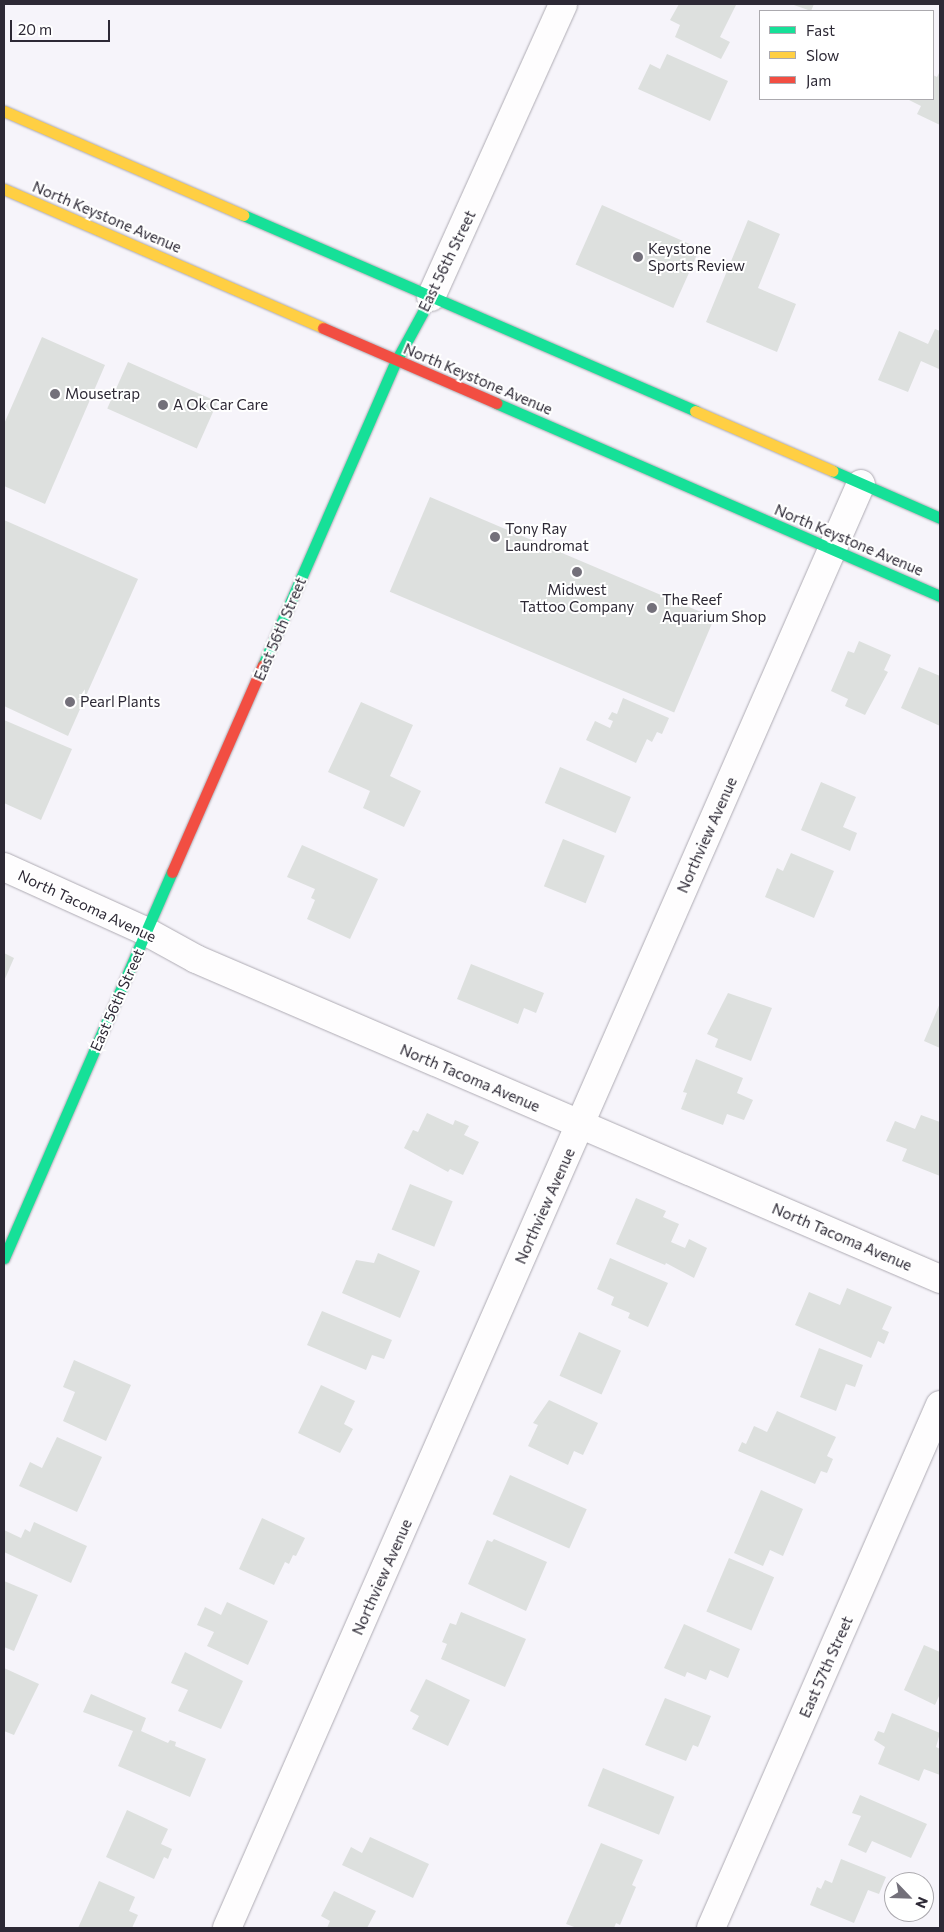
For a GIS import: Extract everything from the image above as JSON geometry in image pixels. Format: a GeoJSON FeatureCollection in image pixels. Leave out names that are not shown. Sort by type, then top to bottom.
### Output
{"type":"FeatureCollection","features":[{"type":"Feature","properties":{"kind":"main road"},"geometry":{"type":"LineString","coordinates":[[4,111],[940,518]]}},
{"type":"Feature","properties":{"kind":"main road","name":"North Keystone Avenue"},"geometry":{"type":"LineString","coordinates":[[4,189],[940,596]]}},
{"type":"Feature","properties":{"kind":"main road","name":"East 56th Street"},"geometry":{"type":"LineString","coordinates":[[4,1258],[396,360],[431,298]]}},
{"type":"Feature","properties":{"kind":"street","name":"East 56th Street"},"geometry":{"type":"LineString","coordinates":[[431,298],[563,4]]}},
{"type":"Feature","properties":{"kind":"street","name":"Northview Avenue"},"geometry":{"type":"LineString","coordinates":[[227,1928],[861,484]]}},
{"type":"Feature","properties":{"kind":"street","name":"North Tacoma Avenue"},"geometry":{"type":"LineString","coordinates":[[4,867],[147,932],[196,959],[580,1126],[940,1278]]}},
{"type":"Feature","properties":{"kind":"street","name":"East 57th Street"},"geometry":{"type":"LineString","coordinates":[[711,1928],[940,1405]]}},
{"type":"Feature","properties":{"kind":"building"},"geometry":{"type":"Polygon","coordinates":[[[679,4],[736,5],[720,37],[730,42],[721,59],[675,37],[680,25],[670,20],[679,4]]]}},
{"type":"Feature","properties":{"kind":"building"},"geometry":{"type":"Polygon","coordinates":[[[791,4],[814,4],[811,10],[791,4]]]}},
{"type":"Feature","properties":{"kind":"building"},"geometry":{"type":"Polygon","coordinates":[[[667,54],[728,81],[710,121],[638,89],[650,64],[660,69],[667,54]]]}},
{"type":"Feature","properties":{"kind":"building"},"geometry":{"type":"Polygon","coordinates":[[[939,73],[940,125],[917,114],[921,106],[909,100],[934,100],[934,76],[937,77],[939,73]]]}},
{"type":"Feature","properties":{"kind":"building","name":"Keystone Sports Review"},"geometry":{"type":"Polygon","coordinates":[[[602,205],[700,249],[673,308],[576,264],[602,205]]]}},
{"type":"Feature","properties":{"kind":"building"},"geometry":{"type":"Polygon","coordinates":[[[748,220],[780,234],[758,288],[796,304],[777,352],[706,322],[748,220]]]}},
{"type":"Feature","properties":{"kind":"building"},"geometry":{"type":"Polygon","coordinates":[[[935,329],[940,331],[939,369],[921,361],[908,392],[878,380],[899,331],[928,344],[935,329]]]}},
{"type":"Feature","properties":{"kind":"building","name":"Mousetrap"},"geometry":{"type":"Polygon","coordinates":[[[42,337],[105,365],[45,504],[4,486],[4,424],[42,337]]]}},
{"type":"Feature","properties":{"kind":"building","name":"A Ok Car Care"},"geometry":{"type":"Polygon","coordinates":[[[128,362],[218,402],[197,448],[107,409],[128,362]]]}},
{"type":"Feature","properties":{"kind":"building"},"geometry":{"type":"Polygon","coordinates":[[[430,497],[714,618],[674,713],[390,592],[430,497]]]}},
{"type":"Feature","properties":{"kind":"building"},"geometry":{"type":"Polygon","coordinates":[[[4,520],[138,579],[68,736],[4,706],[4,520]]]}},
{"type":"Feature","properties":{"kind":"building"},"geometry":{"type":"Polygon","coordinates":[[[859,641],[891,655],[884,670],[888,672],[865,715],[845,706],[848,699],[831,691],[848,651],[854,653],[859,641]]]}},
{"type":"Feature","properties":{"kind":"building"},"geometry":{"type":"Polygon","coordinates":[[[919,667],[940,676],[940,726],[901,708],[919,667]]]}},
{"type":"Feature","properties":{"kind":"building"},"geometry":{"type":"Polygon","coordinates":[[[623,698],[669,718],[662,734],[657,732],[652,742],[647,739],[636,763],[586,740],[595,721],[610,728],[613,721],[608,719],[612,712],[617,714],[623,698]]]}},
{"type":"Feature","properties":{"kind":"building"},"geometry":{"type":"Polygon","coordinates":[[[361,702],[413,725],[390,776],[421,791],[404,827],[363,808],[370,791],[328,772],[361,702]]]}},
{"type":"Feature","properties":{"kind":"building"},"geometry":{"type":"Polygon","coordinates":[[[4,720],[72,749],[41,820],[4,803],[4,720]]]}},
{"type":"Feature","properties":{"kind":"building"},"geometry":{"type":"Polygon","coordinates":[[[560,767],[631,797],[616,833],[545,803],[560,767]]]}},
{"type":"Feature","properties":{"kind":"building"},"geometry":{"type":"Polygon","coordinates":[[[821,782],[856,797],[843,827],[857,833],[850,851],[801,830],[821,782]]]}},
{"type":"Feature","properties":{"kind":"building"},"geometry":{"type":"Polygon","coordinates":[[[563,839],[605,856],[586,903],[544,886],[563,839]]]}},
{"type":"Feature","properties":{"kind":"building"},"geometry":{"type":"Polygon","coordinates":[[[302,845],[378,879],[350,939],[307,919],[315,900],[311,898],[315,889],[287,877],[302,845]]]}},
{"type":"Feature","properties":{"kind":"building"},"geometry":{"type":"Polygon","coordinates":[[[791,853],[834,871],[814,918],[765,897],[777,868],[783,871],[791,853]]]}},
{"type":"Feature","properties":{"kind":"building"},"geometry":{"type":"Polygon","coordinates":[[[4,953],[14,958],[4,981],[4,953]]]}},
{"type":"Feature","properties":{"kind":"building"},"geometry":{"type":"Polygon","coordinates":[[[471,964],[544,993],[536,1013],[524,1008],[518,1024],[457,999],[471,964]]]}},
{"type":"Feature","properties":{"kind":"building"},"geometry":{"type":"Polygon","coordinates":[[[728,993],[772,1008],[751,1061],[715,1047],[718,1039],[707,1034],[728,993]]]}},
{"type":"Feature","properties":{"kind":"building"},"geometry":{"type":"Polygon","coordinates":[[[940,1003],[940,1048],[924,1041],[940,1003]]]}},
{"type":"Feature","properties":{"kind":"building"},"geometry":{"type":"Polygon","coordinates":[[[696,1059],[743,1078],[737,1093],[753,1100],[744,1120],[727,1114],[723,1125],[681,1109],[687,1093],[683,1092],[696,1059]]]}},
{"type":"Feature","properties":{"kind":"building"},"geometry":{"type":"Polygon","coordinates":[[[427,1113],[453,1125],[455,1120],[469,1126],[464,1135],[479,1142],[463,1175],[450,1169],[448,1172],[404,1148],[413,1130],[418,1132],[427,1113]]]}},
{"type":"Feature","properties":{"kind":"building"},"geometry":{"type":"Polygon","coordinates":[[[921,1115],[940,1122],[940,1176],[902,1161],[907,1149],[886,1141],[895,1121],[915,1129],[921,1115]]]}},
{"type":"Feature","properties":{"kind":"building"},"geometry":{"type":"Polygon","coordinates":[[[410,1184],[453,1201],[434,1247],[392,1229],[410,1184]]]}},
{"type":"Feature","properties":{"kind":"building"},"geometry":{"type":"Polygon","coordinates":[[[636,1198],[666,1211],[663,1217],[679,1224],[671,1242],[685,1248],[689,1239],[707,1248],[694,1278],[666,1263],[665,1265],[616,1244],[636,1198]]]}},
{"type":"Feature","properties":{"kind":"building"},"geometry":{"type":"Polygon","coordinates":[[[378,1253],[420,1271],[400,1318],[342,1293],[356,1260],[374,1263],[378,1253]]]}},
{"type":"Feature","properties":{"kind":"building"},"geometry":{"type":"Polygon","coordinates":[[[610,1258],[668,1283],[648,1327],[628,1318],[630,1313],[611,1305],[614,1297],[597,1289],[610,1258]]]}},
{"type":"Feature","properties":{"kind":"building"},"geometry":{"type":"Polygon","coordinates":[[[847,1288],[892,1307],[882,1329],[889,1332],[884,1344],[878,1341],[871,1358],[795,1325],[809,1292],[840,1305],[847,1288]]]}},
{"type":"Feature","properties":{"kind":"building"},"geometry":{"type":"Polygon","coordinates":[[[322,1311],[392,1340],[384,1359],[372,1355],[366,1370],[307,1345],[322,1311]]]}},
{"type":"Feature","properties":{"kind":"building"},"geometry":{"type":"Polygon","coordinates":[[[579,1332],[621,1351],[601,1395],[559,1376],[579,1332]]]}},
{"type":"Feature","properties":{"kind":"building"},"geometry":{"type":"Polygon","coordinates":[[[819,1348],[863,1365],[855,1387],[846,1384],[836,1411],[800,1397],[819,1348]]]}},
{"type":"Feature","properties":{"kind":"building"},"geometry":{"type":"Polygon","coordinates":[[[74,1360],[131,1385],[106,1441],[63,1421],[75,1392],[63,1387],[74,1360]]]}},
{"type":"Feature","properties":{"kind":"building"},"geometry":{"type":"Polygon","coordinates":[[[321,1385],[355,1401],[344,1424],[353,1429],[340,1453],[298,1433],[321,1385]]]}},
{"type":"Feature","properties":{"kind":"building"},"geometry":{"type":"Polygon","coordinates":[[[549,1400],[598,1423],[583,1455],[574,1451],[568,1465],[528,1446],[538,1425],[533,1423],[549,1400]]]}},
{"type":"Feature","properties":{"kind":"building"},"geometry":{"type":"Polygon","coordinates":[[[777,1411],[836,1437],[827,1456],[833,1459],[827,1473],[821,1471],[815,1484],[738,1451],[742,1442],[746,1444],[754,1426],[767,1432],[777,1411]]]}},
{"type":"Feature","properties":{"kind":"building"},"geometry":{"type":"Polygon","coordinates":[[[57,1437],[102,1457],[77,1512],[19,1486],[30,1462],[42,1468],[57,1437]]]}},
{"type":"Feature","properties":{"kind":"building"},"geometry":{"type":"Polygon","coordinates":[[[510,1475],[587,1509],[569,1548],[493,1514],[510,1475]]]}},
{"type":"Feature","properties":{"kind":"building"},"geometry":{"type":"Polygon","coordinates":[[[761,1490],[803,1509],[783,1556],[770,1550],[763,1566],[734,1553],[761,1490]]]}},
{"type":"Feature","properties":{"kind":"building"},"geometry":{"type":"Polygon","coordinates":[[[262,1518],[305,1538],[296,1556],[293,1555],[289,1564],[285,1562],[274,1585],[239,1569],[262,1518]]]}},
{"type":"Feature","properties":{"kind":"building"},"geometry":{"type":"Polygon","coordinates":[[[34,1522],[87,1546],[71,1583],[4,1552],[4,1530],[21,1538],[25,1529],[30,1532],[34,1522]]]}},
{"type":"Feature","properties":{"kind":"building"},"geometry":{"type":"Polygon","coordinates":[[[494,1539],[547,1562],[526,1611],[468,1584],[487,1540],[492,1542],[494,1539]]]}},
{"type":"Feature","properties":{"kind":"building"},"geometry":{"type":"Polygon","coordinates":[[[729,1558],[774,1577],[751,1631],[706,1611],[729,1558]]]}},
{"type":"Feature","properties":{"kind":"building"},"geometry":{"type":"Polygon","coordinates":[[[4,1581],[38,1595],[14,1651],[4,1647],[4,1581]]]}},
{"type":"Feature","properties":{"kind":"building"},"geometry":{"type":"Polygon","coordinates":[[[227,1602],[268,1621],[248,1665],[207,1646],[214,1632],[197,1625],[205,1607],[221,1615],[227,1602]]]}},
{"type":"Feature","properties":{"kind":"building"},"geometry":{"type":"Polygon","coordinates":[[[461,1612],[526,1639],[505,1687],[441,1659],[447,1644],[442,1642],[450,1623],[456,1625],[461,1612]]]}},
{"type":"Feature","properties":{"kind":"building"},"geometry":{"type":"Polygon","coordinates":[[[684,1624],[740,1649],[728,1678],[710,1670],[706,1680],[687,1672],[685,1677],[664,1668],[684,1624]]]}},
{"type":"Feature","properties":{"kind":"building"},"geometry":{"type":"Polygon","coordinates":[[[924,1645],[940,1652],[940,1694],[935,1705],[904,1690],[924,1645]]]}},
{"type":"Feature","properties":{"kind":"building"},"geometry":{"type":"Polygon","coordinates":[[[185,1652],[243,1681],[221,1729],[178,1711],[188,1690],[171,1683],[185,1652]]]}},
{"type":"Feature","properties":{"kind":"building"},"geometry":{"type":"Polygon","coordinates":[[[4,1668],[39,1684],[14,1735],[4,1731],[4,1668]]]}},
{"type":"Feature","properties":{"kind":"building"},"geometry":{"type":"Polygon","coordinates":[[[426,1679],[470,1700],[448,1746],[412,1729],[419,1716],[410,1711],[426,1679]]]}},
{"type":"Feature","properties":{"kind":"building"},"geometry":{"type":"Polygon","coordinates":[[[91,1694],[146,1718],[141,1731],[168,1743],[170,1740],[176,1742],[175,1746],[206,1759],[190,1797],[118,1766],[133,1731],[83,1712],[91,1694]]]}},
{"type":"Feature","properties":{"kind":"building"},"geometry":{"type":"Polygon","coordinates":[[[665,1698],[711,1716],[698,1747],[693,1745],[686,1761],[645,1745],[665,1698]]]}},
{"type":"Feature","properties":{"kind":"building"},"geometry":{"type":"Polygon","coordinates":[[[892,1713],[940,1733],[936,1747],[940,1749],[940,1775],[924,1769],[919,1781],[878,1764],[885,1747],[874,1740],[878,1731],[884,1733],[892,1713]]]}},
{"type":"Feature","properties":{"kind":"building"},"geometry":{"type":"Polygon","coordinates":[[[603,1768],[674,1797],[659,1835],[588,1806],[603,1768]]]}},
{"type":"Feature","properties":{"kind":"building"},"geometry":{"type":"Polygon","coordinates":[[[860,1795],[927,1824],[911,1858],[872,1841],[866,1853],[848,1845],[861,1816],[852,1813],[860,1795]]]}},
{"type":"Feature","properties":{"kind":"building"},"geometry":{"type":"Polygon","coordinates":[[[127,1810],[168,1829],[161,1844],[172,1849],[168,1859],[164,1857],[154,1879],[106,1857],[127,1810]]]}},
{"type":"Feature","properties":{"kind":"building"},"geometry":{"type":"Polygon","coordinates":[[[370,1837],[429,1864],[413,1898],[342,1865],[351,1847],[362,1853],[370,1837]]]}},
{"type":"Feature","properties":{"kind":"building"},"geometry":{"type":"Polygon","coordinates":[[[601,1843],[643,1860],[632,1885],[636,1887],[620,1925],[616,1923],[614,1928],[577,1928],[566,1924],[601,1843]]]}},
{"type":"Feature","properties":{"kind":"building"},"geometry":{"type":"Polygon","coordinates":[[[841,1859],[884,1876],[884,1882],[879,1894],[868,1890],[854,1923],[810,1905],[817,1887],[821,1889],[825,1880],[832,1883],[841,1859]]]}},
{"type":"Feature","properties":{"kind":"building"},"geometry":{"type":"Polygon","coordinates":[[[99,1881],[135,1897],[129,1911],[138,1915],[132,1928],[78,1928],[99,1881]]]}},
{"type":"Feature","properties":{"kind":"building"},"geometry":{"type":"Polygon","coordinates":[[[334,1891],[376,1911],[367,1928],[327,1928],[330,1921],[321,1916],[334,1891]]]}},
{"type":"Feature","properties":{"kind":"traffic: fast"},"geometry":{"type":"LineString","coordinates":[[243,215],[695,411]]}},
{"type":"Feature","properties":{"kind":"traffic: fast"},"geometry":{"type":"LineString","coordinates":[[263,665],[396,361],[431,297]]}},
{"type":"Feature","properties":{"kind":"traffic: fast"},"geometry":{"type":"LineString","coordinates":[[496,403],[940,596]]}},
{"type":"Feature","properties":{"kind":"traffic: fast"},"geometry":{"type":"LineString","coordinates":[[833,471],[940,518]]}},
{"type":"Feature","properties":{"kind":"traffic: fast"},"geometry":{"type":"LineString","coordinates":[[4,1258],[172,872]]}},
{"type":"Feature","properties":{"kind":"traffic: slow"},"geometry":{"type":"LineString","coordinates":[[4,111],[243,215]]}},
{"type":"Feature","properties":{"kind":"traffic: slow"},"geometry":{"type":"LineString","coordinates":[[4,189],[323,328]]}},
{"type":"Feature","properties":{"kind":"traffic: slow"},"geometry":{"type":"LineString","coordinates":[[695,411],[833,471]]}},
{"type":"Feature","properties":{"kind":"traffic: jam"},"geometry":{"type":"LineString","coordinates":[[323,328],[496,403]]}},
{"type":"Feature","properties":{"kind":"traffic: jam"},"geometry":{"type":"LineString","coordinates":[[172,872],[263,665]]}},
{"type":"Feature","properties":{"kind":"place","name":"Keystone Sports Review"},"geometry":{"type":"Point","coordinates":[638,257]}},
{"type":"Feature","properties":{"kind":"place","name":"Mousetrap"},"geometry":{"type":"Point","coordinates":[55,394]}},
{"type":"Feature","properties":{"kind":"place","name":"A Ok Car Care"},"geometry":{"type":"Point","coordinates":[163,405]}},
{"type":"Feature","properties":{"kind":"place","name":"Tony Ray Laundromat"},"geometry":{"type":"Point","coordinates":[495,537]}},
{"type":"Feature","properties":{"kind":"place","name":"Midwest Tattoo Company"},"geometry":{"type":"Point","coordinates":[577,572]}},
{"type":"Feature","properties":{"kind":"place","name":"The Reef Aquarium Shop"},"geometry":{"type":"Point","coordinates":[652,608]}},
{"type":"Feature","properties":{"kind":"place","name":"Pearl Plants"},"geometry":{"type":"Point","coordinates":[70,702]}}]}
